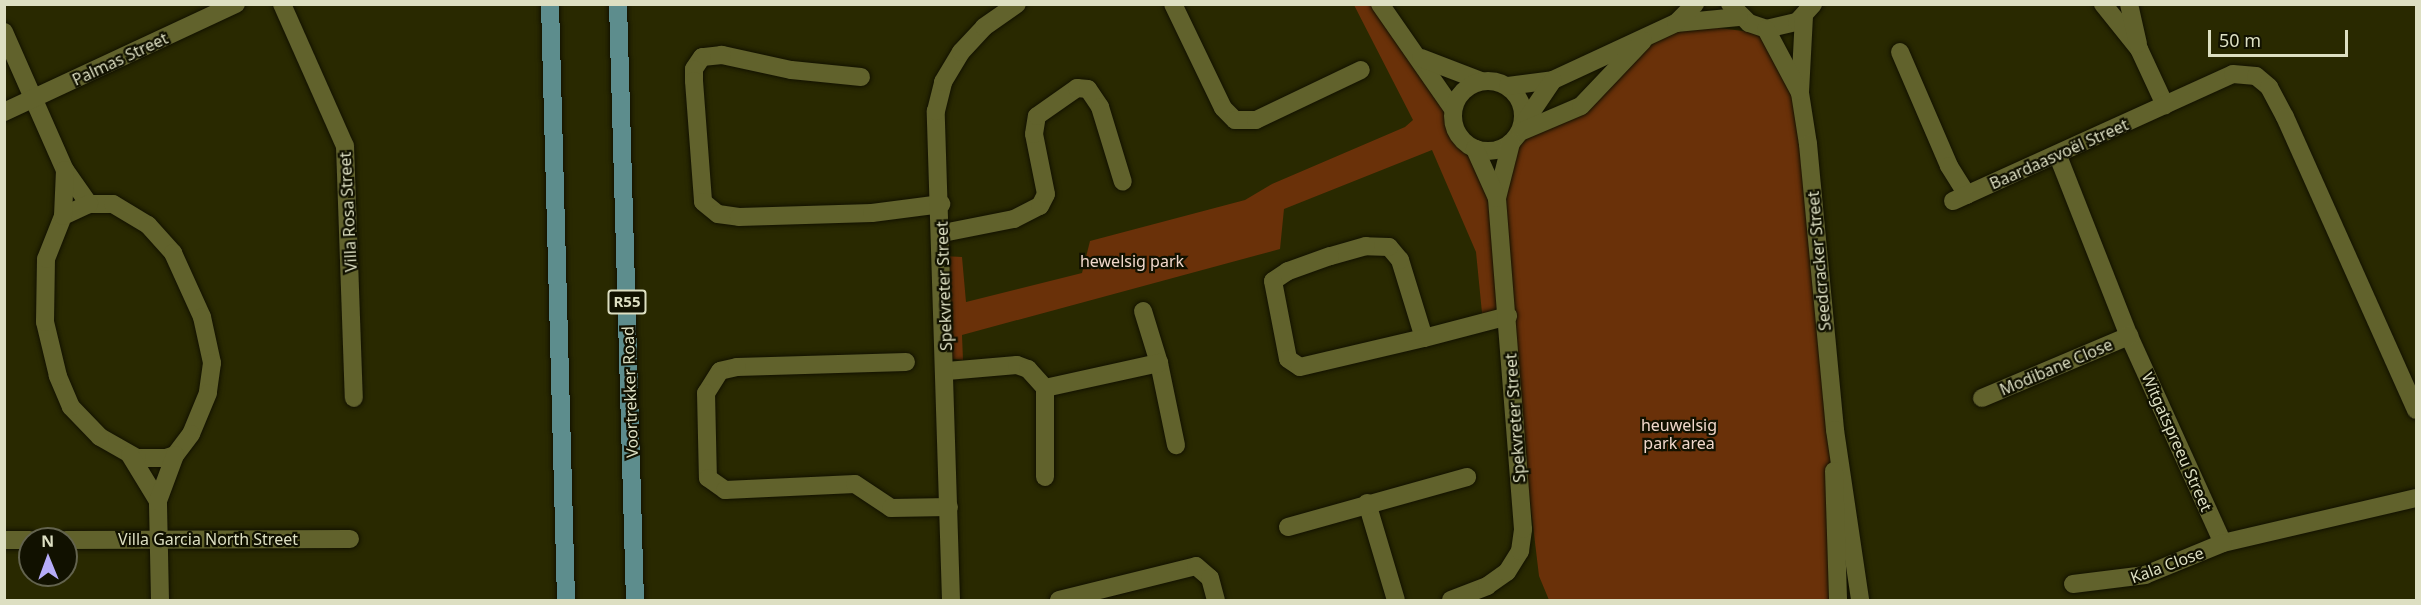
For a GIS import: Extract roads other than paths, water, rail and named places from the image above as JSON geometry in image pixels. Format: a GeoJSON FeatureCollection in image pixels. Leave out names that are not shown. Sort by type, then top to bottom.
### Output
{"type":"FeatureCollection","features":[{"type":"Feature","properties":{"kind":"main road"},"geometry":{"type":"LineString","coordinates":[[550,4],[566,600]]}},
{"type":"Feature","properties":{"kind":"main road","name":"Voortrekker Road"},"geometry":{"type":"LineString","coordinates":[[618,4],[635,600]]}},
{"type":"Feature","properties":{"kind":"street","name":"Palmas Street"},"geometry":{"type":"LineString","coordinates":[[4,112],[236,4]]}},
{"type":"Feature","properties":{"kind":"street","name":"Villa Rosa Street"},"geometry":{"type":"LineString","coordinates":[[282,4],[340,129],[346,154],[354,398]]}},
{"type":"Feature","properties":{"kind":"street"},"geometry":{"type":"LineString","coordinates":[[1380,4],[1421,58],[1453,109],[1457,133],[1475,149],[1491,151],[1517,134],[1581,105],[1617,72],[1646,38]]}},
{"type":"Feature","properties":{"kind":"street"},"geometry":{"type":"LineString","coordinates":[[1421,58],[1481,81],[1508,86],[1552,80],[1646,38],[1676,22],[1695,4]]}},
{"type":"Feature","properties":{"kind":"street"},"geometry":{"type":"LineString","coordinates":[[2103,4],[2139,49]]}},
{"type":"Feature","properties":{"kind":"street"},"geometry":{"type":"LineString","coordinates":[[2129,4],[2139,49],[2165,105],[2233,74],[2245,73],[2263,79],[2285,117],[2416,410]]}},
{"type":"Feature","properties":{"kind":"street","name":"Spekvreter Street"},"geometry":{"type":"LineString","coordinates":[[951,600],[943,233],[936,111],[943,82],[973,37],[1013,5]]}},
{"type":"Feature","properties":{"kind":"street"},"geometry":{"type":"LineString","coordinates":[[1179,7],[1223,108],[1234,120],[1256,120],[1361,70]]}},
{"type":"Feature","properties":{"kind":"street"},"geometry":{"type":"LineString","coordinates":[[1676,22],[1735,10],[1766,29],[1784,28],[1809,10]]}},
{"type":"Feature","properties":{"kind":"street","name":"Seedcracker Street"},"geometry":{"type":"LineString","coordinates":[[1809,10],[1800,93],[1808,144],[1835,430],[1860,600]]}},
{"type":"Feature","properties":{"kind":"street","name":"Seedcracker Street"},"geometry":{"type":"LineString","coordinates":[[1766,29],[1800,93]]}},
{"type":"Feature","properties":{"kind":"street"},"geometry":{"type":"LineString","coordinates":[[4,32],[65,170],[89,204]]}},
{"type":"Feature","properties":{"kind":"street","name":"Baardaasvoël Street"},"geometry":{"type":"LineString","coordinates":[[1899,52],[1949,166],[1960,198],[2058,156],[2165,105]]}},
{"type":"Feature","properties":{"kind":"street"},"geometry":{"type":"LineString","coordinates":[[861,77],[791,70],[722,55],[702,57],[694,69],[694,81],[703,202],[718,214],[739,217],[872,213],[941,204]]}},
{"type":"Feature","properties":{"kind":"street"},"geometry":{"type":"LineString","coordinates":[[1517,134],[1552,80]]}},
{"type":"Feature","properties":{"kind":"street"},"geometry":{"type":"LineString","coordinates":[[1453,109],[1462,92],[1481,81]]}},
{"type":"Feature","properties":{"kind":"street"},"geometry":{"type":"LineString","coordinates":[[1508,86],[1523,106],[1517,134]]}},
{"type":"Feature","properties":{"kind":"street"},"geometry":{"type":"LineString","coordinates":[[943,233],[1014,219],[1040,206],[1046,194],[1034,134],[1037,116],[1077,88],[1088,89],[1100,107],[1123,182]]}},
{"type":"Feature","properties":{"kind":"street","name":"Spekvreter Street"},"geometry":{"type":"LineString","coordinates":[[1497,198],[1517,134]]}},
{"type":"Feature","properties":{"kind":"street","name":"Spekvreter Street"},"geometry":{"type":"LineString","coordinates":[[1451,600],[1498,579],[1520,551],[1523,529],[1497,198],[1475,149]]}},
{"type":"Feature","properties":{"kind":"street","name":"Witgatspreeu Street"},"geometry":{"type":"LineString","coordinates":[[2058,156],[2129,336],[2223,543]]}},
{"type":"Feature","properties":{"kind":"street"},"geometry":{"type":"LineString","coordinates":[[65,170],[63,216],[48,248],[43,285],[45,322],[58,376],[71,406],[87,427],[130,455],[155,460],[176,455]]}},
{"type":"Feature","properties":{"kind":"street"},"geometry":{"type":"LineString","coordinates":[[63,216],[89,204],[113,204],[148,225],[173,253],[196,299],[211,347],[211,377],[196,425],[176,455],[158,501],[160,600]]}},
{"type":"Feature","properties":{"kind":"street"},"geometry":{"type":"LineString","coordinates":[[1424,338],[1400,260],[1389,248],[1374,245],[1339,254],[1288,271],[1273,282],[1288,359],[1295,366],[1315,365],[1424,338],[1508,316]]}},
{"type":"Feature","properties":{"kind":"street"},"geometry":{"type":"LineString","coordinates":[[1143,310],[1159,363],[1176,445]]}},
{"type":"Feature","properties":{"kind":"street","name":"Modibane Close"},"geometry":{"type":"LineString","coordinates":[[1982,398],[2129,336]]}},
{"type":"Feature","properties":{"kind":"street"},"geometry":{"type":"LineString","coordinates":[[906,362],[737,367],[720,371],[706,393],[708,478],[725,490],[855,484],[891,508],[949,507]]}},
{"type":"Feature","properties":{"kind":"street"},"geometry":{"type":"LineString","coordinates":[[1045,388],[1159,363]]}},
{"type":"Feature","properties":{"kind":"street"},"geometry":{"type":"LineString","coordinates":[[947,371],[1017,365],[1029,369],[1045,388],[1045,477]]}},
{"type":"Feature","properties":{"kind":"street","name":"Seedcracker Street"},"geometry":{"type":"LineString","coordinates":[[1835,430],[1833,499],[1838,600]]}},
{"type":"Feature","properties":{"kind":"street"},"geometry":{"type":"LineString","coordinates":[[130,455],[158,501]]}},
{"type":"Feature","properties":{"kind":"street"},"geometry":{"type":"LineString","coordinates":[[1288,527],[1367,503],[1467,477]]}},
{"type":"Feature","properties":{"kind":"street"},"geometry":{"type":"LineString","coordinates":[[2223,543],[2416,498]]}},
{"type":"Feature","properties":{"kind":"street"},"geometry":{"type":"LineString","coordinates":[[1367,503],[1396,600]]}},
{"type":"Feature","properties":{"kind":"street","name":"Villa Garcia North Street"},"geometry":{"type":"LineString","coordinates":[[78,540],[350,539]]}},
{"type":"Feature","properties":{"kind":"street","name":"Kala Close"},"geometry":{"type":"LineString","coordinates":[[2073,584],[2145,575],[2223,543]]}},
{"type":"Feature","properties":{"kind":"street"},"geometry":{"type":"LineString","coordinates":[[1059,600],[1196,566],[1210,578],[1216,600]]}},
{"type":"Feature","properties":{"kind":"park label","name":"hewelsig park"},"geometry":{"type":"Point","coordinates":[1132,261]}},
{"type":"Feature","properties":{"kind":"park label","name":"heuwelsig park area"},"geometry":{"type":"Point","coordinates":[1679,434]}}]}
